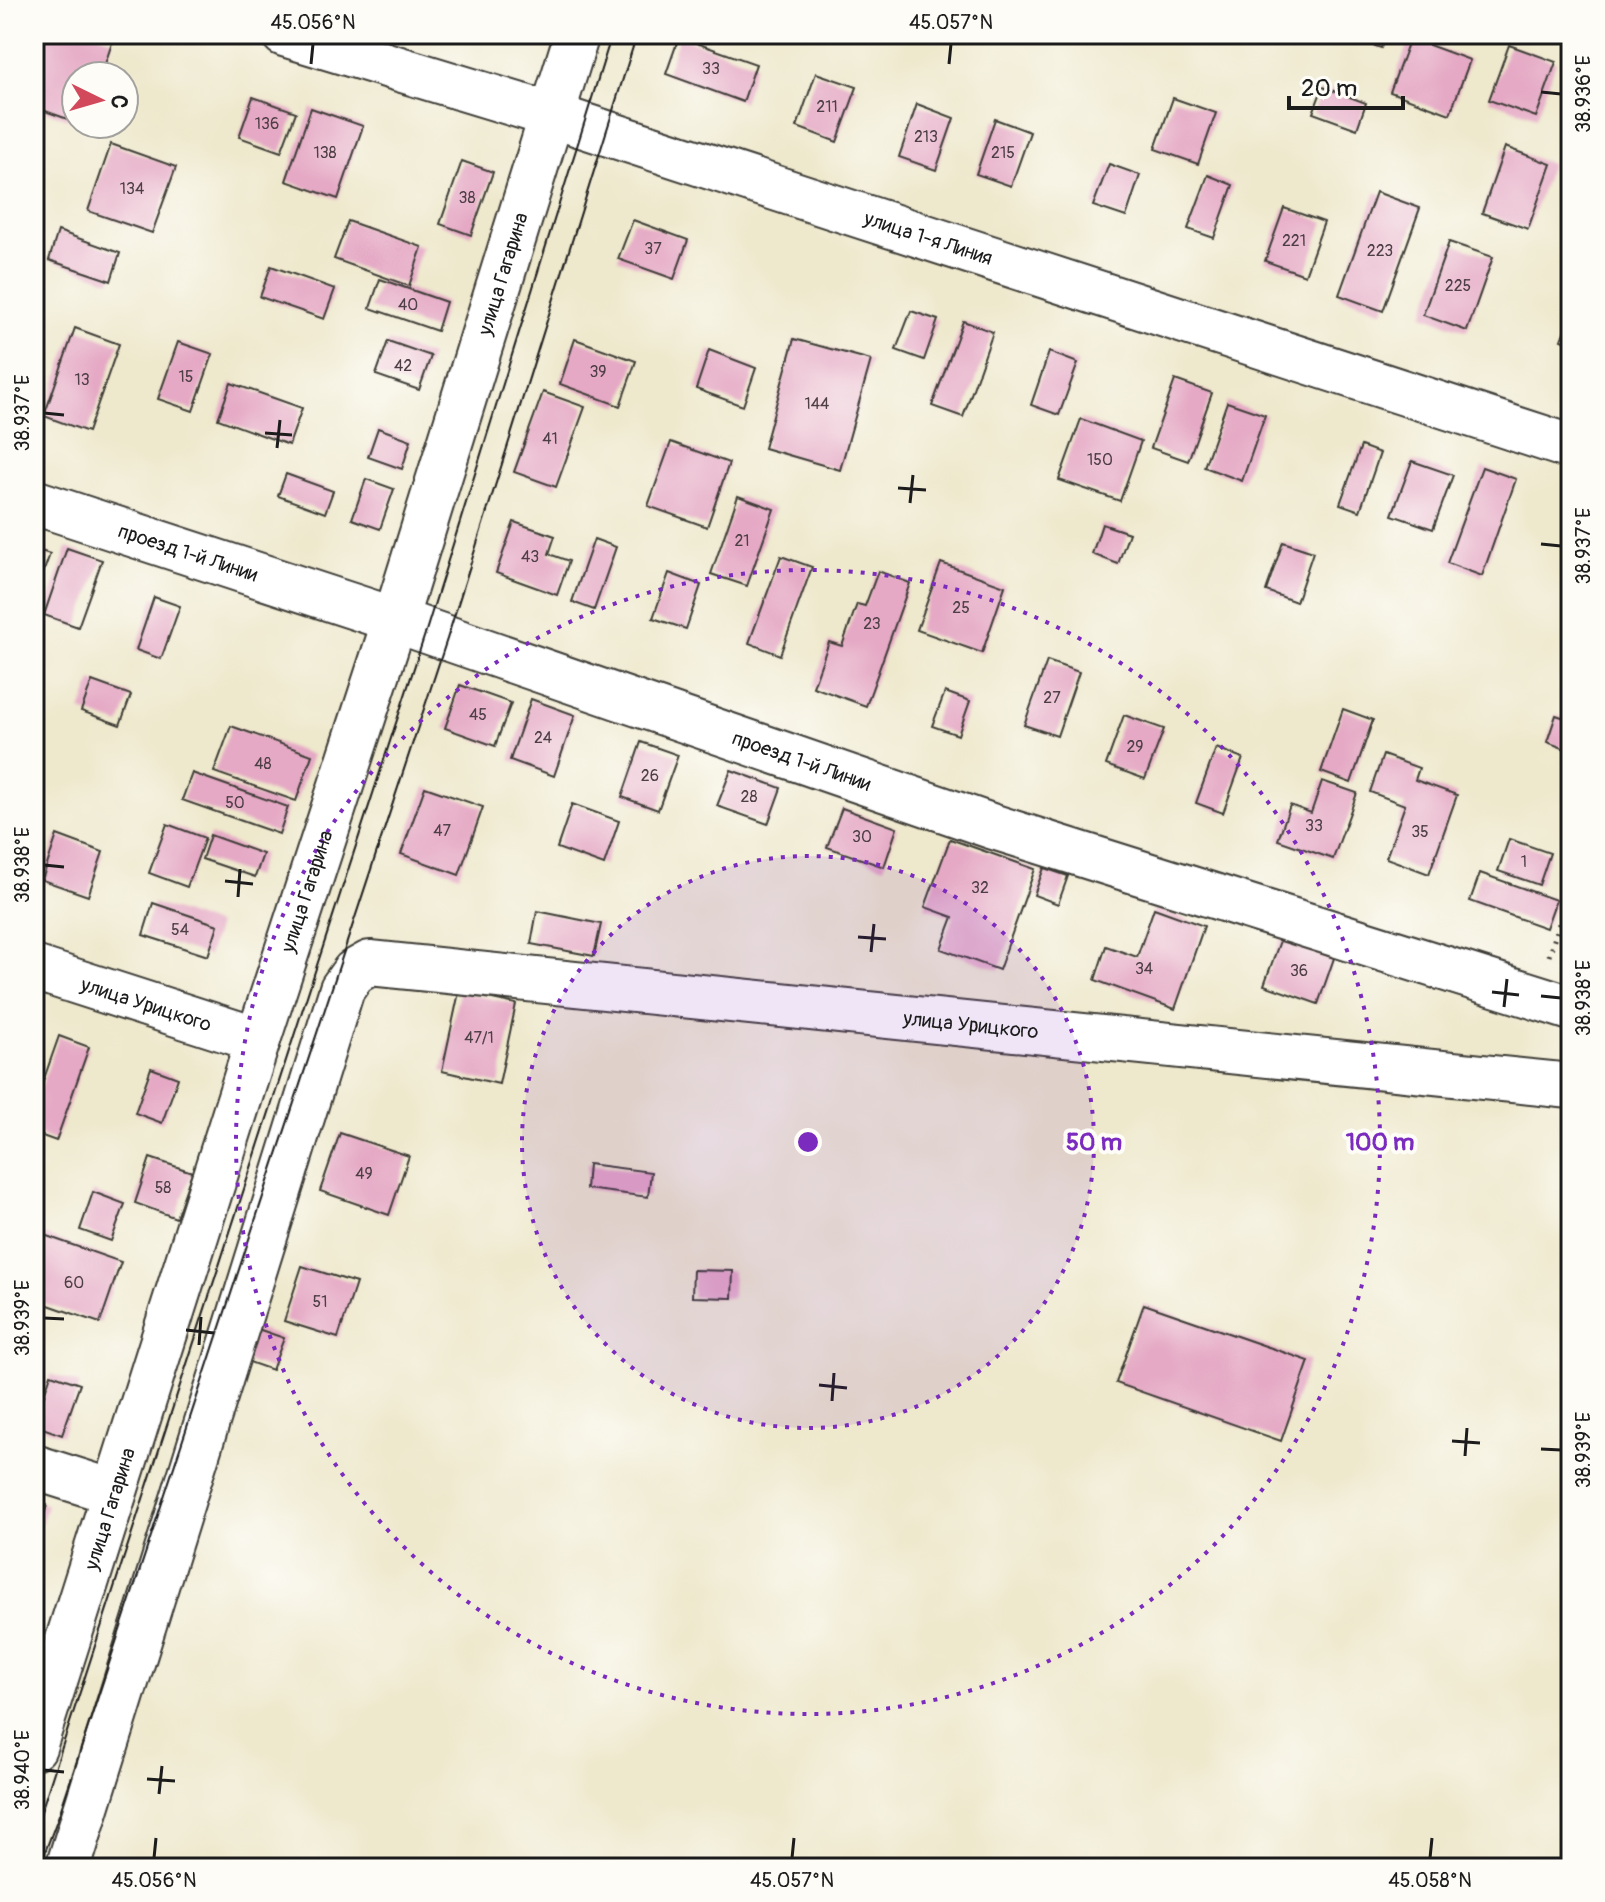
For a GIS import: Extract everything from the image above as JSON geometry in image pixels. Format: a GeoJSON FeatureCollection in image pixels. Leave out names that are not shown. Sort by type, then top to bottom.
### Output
{"type":"FeatureCollection","features":[{"type":"Feature","properties":{"kind":"street","name":"улица 1-я Линия"},"geometry":{"type":"LineString","coordinates":[[284,34],[551,115],[1571,447]]}},
{"type":"Feature","properties":{"kind":"street","name":"улица Гагарина"},"geometry":{"type":"LineString","coordinates":[[34,1747],[113,1492],[395,620],[577,34]]}},
{"type":"Feature","properties":{"kind":"street","name":"проезд 1-й Линии"},"geometry":{"type":"LineString","coordinates":[[34,502],[395,620],[991,826],[1571,1008]]}},
{"type":"Feature","properties":{"kind":"street","name":"улица Урицкого"},"geometry":{"type":"LineString","coordinates":[[68,1868],[342,989],[354,972],[370,963],[1571,1086]]}},
{"type":"Feature","properties":{"kind":"street","name":"улица Урицкого"},"geometry":{"type":"LineString","coordinates":[[34,968],[258,1040]]}},
{"type":"Feature","properties":{"kind":"street"},"geometry":{"type":"LineString","coordinates":[[34,1467],[113,1492]]}},
{"type":"Feature","properties":{"kind":"path"},"geometry":{"type":"LineString","coordinates":[[1549,956],[1571,885]]}},
{"type":"Feature","properties":{"kind":"building"},"geometry":{"type":"Polygon","coordinates":[[[34,34],[95,34],[113,40],[106,60],[60,60],[60,116],[34,107],[34,34]]]}},
{"type":"Feature","properties":{"kind":"building"},"geometry":{"type":"Polygon","coordinates":[[[1351,34],[1387,34],[1381,48],[1351,37],[1351,34]]]}},
{"type":"Feature","properties":{"kind":"building"},"geometry":{"type":"Polygon","coordinates":[[[679,37],[756,64],[743,102],[666,74],[679,37]]]}},
{"type":"Feature","properties":{"kind":"building"},"geometry":{"type":"Polygon","coordinates":[[[1410,38],[1470,60],[1450,114],[1390,92],[1410,38]]]}},
{"type":"Feature","properties":{"kind":"building"},"geometry":{"type":"Polygon","coordinates":[[[1509,45],[1556,62],[1536,117],[1489,100],[1509,45]]]}},
{"type":"Feature","properties":{"kind":"building"},"geometry":{"type":"Polygon","coordinates":[[[816,73],[857,87],[837,142],[797,127],[816,73]]]}},
{"type":"Feature","properties":{"kind":"building"},"geometry":{"type":"Polygon","coordinates":[[[1323,87],[1366,103],[1357,129],[1313,113],[1323,87]]]}},
{"type":"Feature","properties":{"kind":"building"},"geometry":{"type":"Polygon","coordinates":[[[253,97],[296,112],[281,152],[239,137],[253,97]]]}},
{"type":"Feature","properties":{"kind":"building"},"geometry":{"type":"Polygon","coordinates":[[[1173,98],[1216,113],[1198,164],[1155,149],[1173,98]]]}},
{"type":"Feature","properties":{"kind":"building"},"geometry":{"type":"Polygon","coordinates":[[[917,104],[954,118],[936,170],[899,157],[917,104]]]}},
{"type":"Feature","properties":{"kind":"building"},"geometry":{"type":"Polygon","coordinates":[[[311,108],[363,126],[338,199],[286,181],[311,108]]]}},
{"type":"Feature","properties":{"kind":"building"},"geometry":{"type":"Polygon","coordinates":[[[995,119],[1030,132],[1011,186],[976,174],[995,119]]]}},
{"type":"Feature","properties":{"kind":"building"},"geometry":{"type":"Polygon","coordinates":[[[111,144],[176,167],[152,233],[88,211],[111,144]]]}},
{"type":"Feature","properties":{"kind":"building"},"geometry":{"type":"Polygon","coordinates":[[[1505,147],[1551,164],[1528,229],[1482,213],[1505,147]]]}},
{"type":"Feature","properties":{"kind":"building"},"geometry":{"type":"Polygon","coordinates":[[[462,161],[493,172],[471,235],[440,224],[462,161]]]}},
{"type":"Feature","properties":{"kind":"building"},"geometry":{"type":"Polygon","coordinates":[[[1109,164],[1140,175],[1126,217],[1093,206],[1109,164]]]}},
{"type":"Feature","properties":{"kind":"building"},"geometry":{"type":"Polygon","coordinates":[[[1208,175],[1233,185],[1214,238],[1188,229],[1208,175]]]}},
{"type":"Feature","properties":{"kind":"building"},"geometry":{"type":"Polygon","coordinates":[[[1376,192],[1420,208],[1383,311],[1339,295],[1376,192]]]}},
{"type":"Feature","properties":{"kind":"building"},"geometry":{"type":"Polygon","coordinates":[[[1284,208],[1324,222],[1305,275],[1265,261],[1284,208]]]}},
{"type":"Feature","properties":{"kind":"building"},"geometry":{"type":"Polygon","coordinates":[[[633,220],[688,240],[674,279],[618,259],[633,220]]]}},
{"type":"Feature","properties":{"kind":"building"},"geometry":{"type":"Polygon","coordinates":[[[348,221],[422,247],[409,286],[334,259],[348,221]]]}},
{"type":"Feature","properties":{"kind":"building"},"geometry":{"type":"Polygon","coordinates":[[[58,231],[120,253],[111,281],[49,260],[58,231]]]}},
{"type":"Feature","properties":{"kind":"building"},"geometry":{"type":"Polygon","coordinates":[[[1449,242],[1493,257],[1467,331],[1423,315],[1449,242]]]}},
{"type":"Feature","properties":{"kind":"building"},"geometry":{"type":"Polygon","coordinates":[[[271,266],[335,289],[324,319],[260,297],[271,266]]]}},
{"type":"Feature","properties":{"kind":"building"},"geometry":{"type":"Polygon","coordinates":[[[380,279],[446,302],[437,331],[370,308],[380,279]]]}},
{"type":"Feature","properties":{"kind":"building"},"geometry":{"type":"Polygon","coordinates":[[[911,311],[938,320],[924,360],[896,350],[911,311]]]}},
{"type":"Feature","properties":{"kind":"building"},"geometry":{"type":"Polygon","coordinates":[[[1571,313],[1571,344],[1561,340],[1571,313]]]}},
{"type":"Feature","properties":{"kind":"building"},"geometry":{"type":"Polygon","coordinates":[[[963,321],[993,332],[963,417],[932,406],[963,321]]]}},
{"type":"Feature","properties":{"kind":"building"},"geometry":{"type":"Polygon","coordinates":[[[75,328],[119,344],[88,432],[44,416],[75,328]]]}},
{"type":"Feature","properties":{"kind":"building"},"geometry":{"type":"Polygon","coordinates":[[[575,339],[636,361],[620,406],[560,384],[575,339]]]}},
{"type":"Feature","properties":{"kind":"building"},"geometry":{"type":"Polygon","coordinates":[[[794,339],[871,360],[840,470],[764,448],[794,339]]]}},
{"type":"Feature","properties":{"kind":"building"},"geometry":{"type":"Polygon","coordinates":[[[388,341],[431,356],[419,390],[376,375],[388,341]]]}},
{"type":"Feature","properties":{"kind":"building"},"geometry":{"type":"Polygon","coordinates":[[[178,342],[213,354],[193,411],[158,399],[178,342]]]}},
{"type":"Feature","properties":{"kind":"building"},"geometry":{"type":"Polygon","coordinates":[[[709,350],[756,368],[743,406],[696,389],[709,350]]]}},
{"type":"Feature","properties":{"kind":"building"},"geometry":{"type":"Polygon","coordinates":[[[1049,352],[1078,363],[1059,415],[1031,405],[1049,352]]]}},
{"type":"Feature","properties":{"kind":"building"},"geometry":{"type":"Polygon","coordinates":[[[1175,380],[1212,393],[1188,461],[1151,448],[1175,380]]]}},
{"type":"Feature","properties":{"kind":"building"},"geometry":{"type":"Polygon","coordinates":[[[231,383],[302,408],[289,445],[218,419],[231,383]]]}},
{"type":"Feature","properties":{"kind":"building"},"geometry":{"type":"Polygon","coordinates":[[[543,392],[585,407],[556,487],[514,472],[543,392]]]}},
{"type":"Feature","properties":{"kind":"building"},"geometry":{"type":"Polygon","coordinates":[[[1227,402],[1265,415],[1242,481],[1204,467],[1227,402]]]}},
{"type":"Feature","properties":{"kind":"building"},"geometry":{"type":"Polygon","coordinates":[[[1081,419],[1141,441],[1120,501],[1059,480],[1081,419]]]}},
{"type":"Feature","properties":{"kind":"building"},"geometry":{"type":"Polygon","coordinates":[[[378,428],[411,440],[402,469],[368,457],[378,428]]]}},
{"type":"Feature","properties":{"kind":"building"},"geometry":{"type":"Polygon","coordinates":[[[671,442],[729,463],[707,527],[648,506],[671,442]]]}},
{"type":"Feature","properties":{"kind":"building"},"geometry":{"type":"Polygon","coordinates":[[[1361,446],[1380,453],[1360,511],[1340,504],[1361,446]]]}},
{"type":"Feature","properties":{"kind":"building"},"geometry":{"type":"Polygon","coordinates":[[[1412,461],[1453,475],[1433,529],[1392,515],[1412,461]]]}},
{"type":"Feature","properties":{"kind":"building"},"geometry":{"type":"Polygon","coordinates":[[[1482,467],[1516,479],[1482,576],[1447,563],[1482,467]]]}},
{"type":"Feature","properties":{"kind":"building"},"geometry":{"type":"Polygon","coordinates":[[[286,474],[333,491],[325,513],[278,496],[286,474]]]}},
{"type":"Feature","properties":{"kind":"building"},"geometry":{"type":"Polygon","coordinates":[[[366,479],[394,489],[380,529],[352,519],[366,479]]]}},
{"type":"Feature","properties":{"kind":"building"},"geometry":{"type":"Polygon","coordinates":[[[738,496],[774,509],[747,586],[711,574],[738,496]]]}},
{"type":"Feature","properties":{"kind":"building"},"geometry":{"type":"Polygon","coordinates":[[[514,522],[555,536],[549,554],[569,561],[557,595],[496,573],[514,522]]]}},
{"type":"Feature","properties":{"kind":"building"},"geometry":{"type":"Polygon","coordinates":[[[1102,524],[1129,533],[1118,564],[1092,554],[1102,524]]]}},
{"type":"Feature","properties":{"kind":"building"},"geometry":{"type":"Polygon","coordinates":[[[594,539],[616,547],[594,610],[572,602],[594,539]]]}},
{"type":"Feature","properties":{"kind":"building"},"geometry":{"type":"Polygon","coordinates":[[[1283,542],[1313,552],[1296,602],[1266,591],[1283,542]]]}},
{"type":"Feature","properties":{"kind":"building"},"geometry":{"type":"Polygon","coordinates":[[[67,548],[102,560],[78,627],[44,615],[67,548]]]}},
{"type":"Feature","properties":{"kind":"building"},"geometry":{"type":"Polygon","coordinates":[[[34,549],[50,554],[34,598],[34,549]]]}},
{"type":"Feature","properties":{"kind":"building"},"geometry":{"type":"Polygon","coordinates":[[[781,556],[812,567],[780,655],[749,643],[781,556]]]}},
{"type":"Feature","properties":{"kind":"building"},"geometry":{"type":"Polygon","coordinates":[[[941,563],[1005,586],[982,653],[917,630],[941,563]]]}},
{"type":"Feature","properties":{"kind":"building"},"geometry":{"type":"Polygon","coordinates":[[[878,571],[910,583],[866,706],[813,687],[829,642],[842,646],[857,604],[865,606],[878,571]]]}},
{"type":"Feature","properties":{"kind":"building"},"geometry":{"type":"Polygon","coordinates":[[[669,573],[701,585],[686,629],[653,618],[669,573]]]}},
{"type":"Feature","properties":{"kind":"building"},"geometry":{"type":"Polygon","coordinates":[[[154,597],[180,606],[161,659],[136,650],[154,597]]]}},
{"type":"Feature","properties":{"kind":"building"},"geometry":{"type":"Polygon","coordinates":[[[1047,661],[1079,672],[1057,736],[1024,725],[1047,661]]]}},
{"type":"Feature","properties":{"kind":"building"},"geometry":{"type":"Polygon","coordinates":[[[92,681],[131,695],[120,725],[81,711],[92,681]]]}},
{"type":"Feature","properties":{"kind":"building"},"geometry":{"type":"Polygon","coordinates":[[[460,685],[511,703],[495,746],[445,728],[460,685]]]}},
{"type":"Feature","properties":{"kind":"building"},"geometry":{"type":"Polygon","coordinates":[[[945,692],[970,701],[958,735],[932,726],[945,692]]]}},
{"type":"Feature","properties":{"kind":"building"},"geometry":{"type":"Polygon","coordinates":[[[531,699],[575,715],[554,776],[510,760],[531,699]]]}},
{"type":"Feature","properties":{"kind":"building"},"geometry":{"type":"Polygon","coordinates":[[[1343,709],[1373,720],[1351,783],[1321,772],[1343,709]]]}},
{"type":"Feature","properties":{"kind":"building"},"geometry":{"type":"Polygon","coordinates":[[[1124,715],[1164,729],[1145,779],[1106,765],[1124,715]]]}},
{"type":"Feature","properties":{"kind":"building"},"geometry":{"type":"Polygon","coordinates":[[[1556,715],[1571,720],[1571,751],[1547,742],[1556,715]]]}},
{"type":"Feature","properties":{"kind":"building"},"geometry":{"type":"Polygon","coordinates":[[[231,726],[312,755],[296,801],[214,772],[231,726]]]}},
{"type":"Feature","properties":{"kind":"building"},"geometry":{"type":"Polygon","coordinates":[[[641,742],[678,755],[658,810],[622,797],[641,742]]]}},
{"type":"Feature","properties":{"kind":"building"},"geometry":{"type":"Polygon","coordinates":[[[1216,748],[1243,758],[1223,813],[1196,803],[1216,748]]]}},
{"type":"Feature","properties":{"kind":"building"},"geometry":{"type":"Polygon","coordinates":[[[1383,755],[1419,768],[1415,780],[1457,795],[1429,874],[1386,858],[1405,805],[1370,792],[1383,755]]]}},
{"type":"Feature","properties":{"kind":"building"},"geometry":{"type":"Polygon","coordinates":[[[731,770],[781,788],[768,824],[717,806],[731,770]]]}},
{"type":"Feature","properties":{"kind":"building"},"geometry":{"type":"Polygon","coordinates":[[[192,773],[288,807],[279,834],[182,800],[192,773]]]}},
{"type":"Feature","properties":{"kind":"building"},"geometry":{"type":"Polygon","coordinates":[[[1322,781],[1357,793],[1333,859],[1278,840],[1290,805],[1311,813],[1322,781]]]}},
{"type":"Feature","properties":{"kind":"building"},"geometry":{"type":"Polygon","coordinates":[[[425,787],[483,807],[459,875],[401,854],[425,787]]]}},
{"type":"Feature","properties":{"kind":"building"},"geometry":{"type":"Polygon","coordinates":[[[572,804],[619,821],[604,865],[557,848],[572,804]]]}},
{"type":"Feature","properties":{"kind":"building"},"geometry":{"type":"Polygon","coordinates":[[[842,808],[897,828],[884,867],[827,847],[842,808]]]}},
{"type":"Feature","properties":{"kind":"building"},"geometry":{"type":"Polygon","coordinates":[[[167,824],[205,838],[187,887],[149,873],[167,824]]]}},
{"type":"Feature","properties":{"kind":"building"},"geometry":{"type":"Polygon","coordinates":[[[57,835],[103,852],[88,896],[42,880],[57,835]]]}},
{"type":"Feature","properties":{"kind":"building"},"geometry":{"type":"Polygon","coordinates":[[[210,835],[263,854],[255,877],[202,859],[210,835]]]}},
{"type":"Feature","properties":{"kind":"building"},"geometry":{"type":"Polygon","coordinates":[[[950,839],[1035,869],[999,970],[941,949],[953,917],[925,907],[950,839]]]}},
{"type":"Feature","properties":{"kind":"building"},"geometry":{"type":"Polygon","coordinates":[[[1509,839],[1550,853],[1539,885],[1498,871],[1509,839]]]}},
{"type":"Feature","properties":{"kind":"building"},"geometry":{"type":"Polygon","coordinates":[[[1044,868],[1068,876],[1058,904],[1034,895],[1044,868]]]}},
{"type":"Feature","properties":{"kind":"building"},"geometry":{"type":"Polygon","coordinates":[[[1480,873],[1556,900],[1546,928],[1470,901],[1480,873]]]}},
{"type":"Feature","properties":{"kind":"building"},"geometry":{"type":"Polygon","coordinates":[[[153,903],[218,925],[208,956],[143,935],[153,903]]]}},
{"type":"Feature","properties":{"kind":"building"},"geometry":{"type":"Polygon","coordinates":[[[1154,908],[1204,926],[1175,1009],[1095,980],[1106,946],[1137,957],[1154,908]]]}},
{"type":"Feature","properties":{"kind":"building"},"geometry":{"type":"Polygon","coordinates":[[[537,911],[601,924],[594,956],[531,944],[537,911]]]}},
{"type":"Feature","properties":{"kind":"building"},"geometry":{"type":"Polygon","coordinates":[[[1281,938],[1334,958],[1318,1004],[1264,985],[1281,938]]]}},
{"type":"Feature","properties":{"kind":"building"},"geometry":{"type":"Polygon","coordinates":[[[459,992],[516,1004],[499,1084],[442,1071],[459,992]]]}},
{"type":"Feature","properties":{"kind":"building"},"geometry":{"type":"Polygon","coordinates":[[[59,1036],[89,1047],[56,1141],[34,1133],[34,1107],[59,1036]]]}},
{"type":"Feature","properties":{"kind":"building"},"geometry":{"type":"Polygon","coordinates":[[[151,1068],[178,1078],[162,1123],[135,1113],[151,1068]]]}},
{"type":"Feature","properties":{"kind":"building"},"geometry":{"type":"Polygon","coordinates":[[[340,1133],[409,1156],[389,1215],[320,1191],[340,1133]]]}},
{"type":"Feature","properties":{"kind":"building"},"geometry":{"type":"Polygon","coordinates":[[[150,1158],[192,1172],[176,1218],[135,1203],[150,1158]]]}},
{"type":"Feature","properties":{"kind":"building"},"geometry":{"type":"Polygon","coordinates":[[[588,1164],[651,1172],[648,1197],[586,1189],[588,1164]]]}},
{"type":"Feature","properties":{"kind":"building"},"geometry":{"type":"Polygon","coordinates":[[[93,1192],[125,1204],[111,1241],[80,1230],[93,1192]]]}},
{"type":"Feature","properties":{"kind":"building"},"geometry":{"type":"Polygon","coordinates":[[[44,1235],[121,1262],[100,1323],[34,1300],[34,1265],[44,1235]]]}},
{"type":"Feature","properties":{"kind":"building"},"geometry":{"type":"Polygon","coordinates":[[[302,1266],[356,1283],[338,1338],[284,1321],[302,1266]]]}},
{"type":"Feature","properties":{"kind":"building"},"geometry":{"type":"Polygon","coordinates":[[[693,1270],[733,1271],[732,1298],[692,1297],[693,1270]]]}},
{"type":"Feature","properties":{"kind":"building"},"geometry":{"type":"Polygon","coordinates":[[[1144,1304],[1309,1361],[1281,1441],[1116,1383],[1144,1304]]]}},
{"type":"Feature","properties":{"kind":"building"},"geometry":{"type":"Polygon","coordinates":[[[249,1326],[284,1338],[272,1370],[238,1358],[249,1326]]]}},
{"type":"Feature","properties":{"kind":"building"},"geometry":{"type":"Polygon","coordinates":[[[51,1374],[80,1384],[62,1435],[34,1425],[51,1374]]]}},
{"type":"Feature","properties":{"kind":"building"},"geometry":{"type":"Polygon","coordinates":[[[34,1500],[47,1505],[35,1543],[34,1542],[34,1500]]]}},
{"type":"Feature","properties":{"kind":"tram line"},"geometry":{"type":"LineString","coordinates":[[34,1833],[426,631],[612,34]]}},
{"type":"Feature","properties":{"kind":"tram line"},"geometry":{"type":"LineString","coordinates":[[39,1868],[447,639],[637,34]]}}]}
